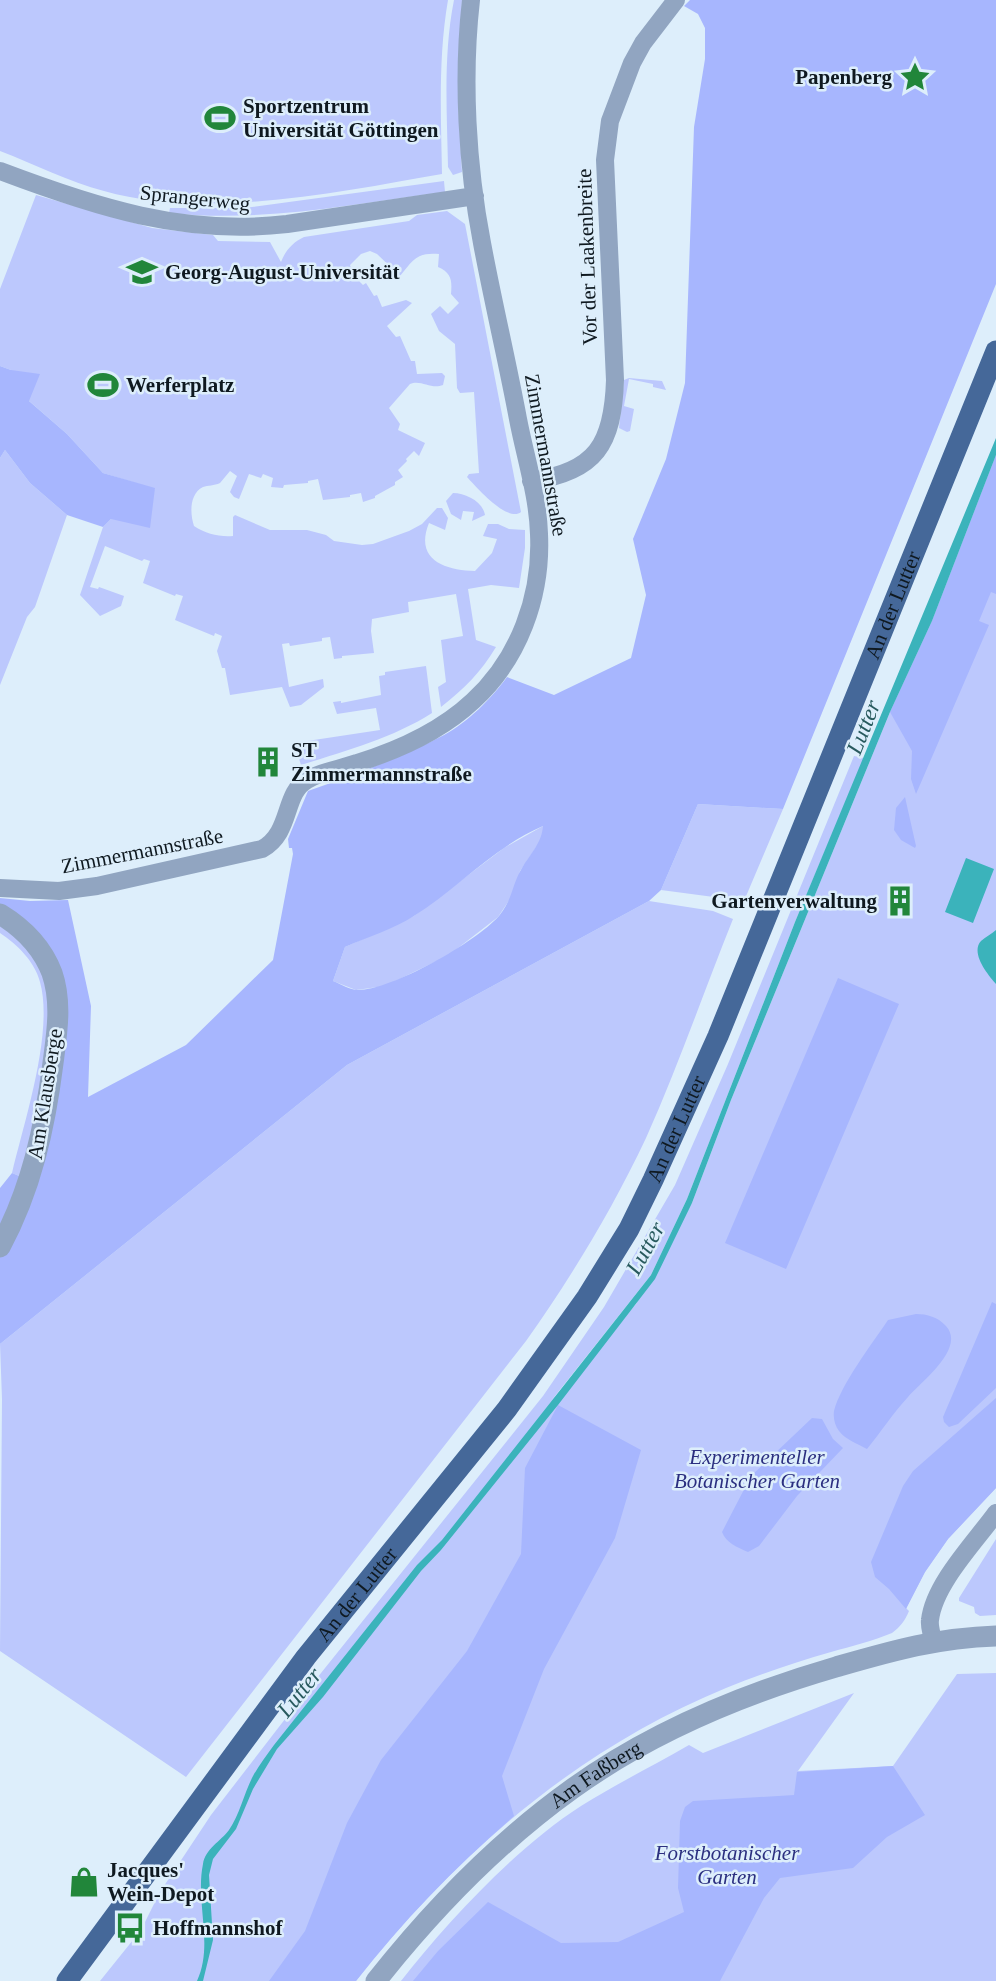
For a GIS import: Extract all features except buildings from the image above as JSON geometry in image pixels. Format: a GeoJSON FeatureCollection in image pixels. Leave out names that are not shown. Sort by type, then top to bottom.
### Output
{"type":"FeatureCollection","features":[{"type":"Feature","properties":{"kind":"main road","name":"An der Lutter"},"geometry":{"type":"LineString","coordinates":[[67,1981],[306,1657],[515,1398],[587,1297],[629,1229],[677,1130],[718,1036],[996,351]]}},
{"type":"Feature","properties":{"kind":"street","name":"Zimmermannstraße"},"geometry":{"type":"LineString","coordinates":[[0,888],[59,891],[97,886],[256,852],[267,846],[281,830],[294,795],[303,782],[407,744],[427,734],[472,702],[502,668],[522,631],[538,570],[539,533],[475,196],[467,89],[471,0]]}},
{"type":"Feature","properties":{"kind":"street","name":"Vor der Laakenbreite"},"geometry":{"type":"LineString","coordinates":[[531,481],[561,476],[590,460],[603,443],[612,416],[615,380],[605,160],[610,121],[632,63],[643,43],[676,0]]}},
{"type":"Feature","properties":{"kind":"street","name":"Sprangerweg"},"geometry":{"type":"LineString","coordinates":[[0,171],[58,193],[132,215],[208,227],[258,228],[475,196]]}},
{"type":"Feature","properties":{"kind":"street","name":"Am Klausberge"},"geometry":{"type":"LineString","coordinates":[[0,914],[20,927],[42,954],[51,972],[58,1009],[49,1096],[34,1164],[0,1247]]}},
{"type":"Feature","properties":{"kind":"street"},"geometry":{"type":"LineString","coordinates":[[934,1645],[944,1602],[970,1550],[996,1513]]}},
{"type":"Feature","properties":{"kind":"street","name":"Am Faßberg"},"geometry":{"type":"LineString","coordinates":[[376,1981],[408,1941],[493,1854],[573,1788],[643,1745],[706,1713],[783,1682],[871,1657],[996,1636]]}},
{"type":"Feature","properties":{"kind":"street","name":"Am Faßberg"},"geometry":{"type":"LineString","coordinates":[[934,1645],[996,1644]]}},
{"type":"Feature","properties":{"kind":"green space","name":"Sportzentrum Universität Göttingen"},"geometry":{"type":"Polygon","coordinates":[[[0,0],[448,0],[441,65],[442,174],[317,195],[229,203],[144,199],[104,191],[65,178],[0,151],[0,0]]]}},
{"type":"Feature","properties":{"kind":"green space"},"geometry":{"type":"Polygon","coordinates":[[[454,0],[462,0],[458,101],[462,172],[453,175],[448,167],[447,84],[448,42],[454,0]]]}},
{"type":"Feature","properties":{"kind":"green space"},"geometry":{"type":"Polygon","coordinates":[[[690,0],[996,0],[996,284],[783,809],[698,804],[661,890],[649,901],[347,1065],[0,1344],[0,1188],[12,1173],[24,1178],[20,1223],[64,987],[0,906],[0,898],[30,901],[68,900],[91,1006],[88,1097],[186,1045],[273,960],[293,854],[288,839],[308,791],[394,758],[444,735],[462,724],[494,694],[507,677],[554,695],[631,658],[646,595],[633,539],[666,459],[685,383],[694,127],[705,59],[705,28],[698,14],[684,6],[690,0]],[[543,826],[508,845],[414,916],[345,947],[333,981],[355,990],[373,988],[433,963],[472,939],[504,910],[519,874],[543,826]]]}},
{"type":"Feature","properties":{"kind":"green space"},"geometry":{"type":"Polygon","coordinates":[[[444,181],[445,192],[307,211],[239,216],[169,213],[170,208],[244,208],[444,181]]]}},
{"type":"Feature","properties":{"kind":"green space"},"geometry":{"type":"Polygon","coordinates":[[[36,195],[152,228],[213,235],[218,241],[270,242],[281,262],[290,247],[304,237],[409,221],[417,215],[447,211],[465,224],[521,512],[508,513],[501,509],[467,477],[469,474],[479,473],[474,392],[460,393],[457,388],[455,344],[439,331],[431,314],[440,306],[448,314],[459,303],[451,294],[449,275],[438,267],[439,254],[425,254],[416,258],[400,276],[377,254],[370,251],[361,254],[350,265],[353,275],[363,285],[366,283],[374,296],[377,295],[382,307],[406,300],[412,303],[387,326],[396,337],[400,336],[411,361],[415,361],[417,374],[442,373],[445,376],[443,385],[439,386],[410,384],[389,408],[400,424],[398,430],[425,443],[419,456],[414,451],[406,459],[398,470],[403,477],[395,482],[395,485],[363,502],[361,493],[323,500],[318,479],[308,483],[284,485],[283,488],[271,487],[273,478],[263,474],[261,478],[249,474],[239,499],[230,492],[237,476],[230,471],[220,483],[198,490],[191,510],[194,526],[218,535],[233,536],[235,515],[270,530],[307,530],[326,535],[334,541],[362,545],[373,544],[409,531],[422,524],[437,508],[442,508],[448,518],[445,530],[429,523],[425,536],[429,554],[443,565],[475,571],[492,553],[497,539],[483,536],[488,524],[525,530],[519,588],[491,585],[468,589],[476,640],[496,647],[472,680],[457,694],[441,707],[438,687],[446,682],[441,640],[463,636],[456,594],[408,602],[409,612],[372,619],[374,653],[334,659],[330,637],[322,638],[322,641],[290,646],[289,643],[282,644],[289,687],[323,679],[324,687],[301,705],[290,707],[282,687],[230,695],[225,668],[222,668],[217,651],[222,636],[215,633],[214,636],[175,620],[183,596],[175,596],[143,583],[150,561],[142,561],[105,546],[90,587],[99,587],[124,596],[121,606],[100,616],[80,595],[103,527],[155,489],[103,473],[67,434],[28,400],[11,370],[0,366],[0,289],[36,195]]]}},
{"type":"Feature","properties":{"kind":"green space"},"geometry":{"type":"Polygon","coordinates":[[[0,366],[40,374],[29,401],[67,434],[103,473],[155,488],[150,528],[111,519],[103,527],[67,515],[30,483],[5,450],[0,458],[0,366]]]}},
{"type":"Feature","properties":{"kind":"green space"},"geometry":{"type":"Polygon","coordinates":[[[629,378],[662,381],[666,390],[629,379],[624,406],[634,409],[630,431],[627,432],[619,428],[624,380],[629,378]]]}},
{"type":"Feature","properties":{"kind":"green space"},"geometry":{"type":"Polygon","coordinates":[[[5,450],[30,483],[67,515],[35,607],[27,617],[0,685],[0,458],[5,450]]]}},
{"type":"Feature","properties":{"kind":"green space","name":"Experimenteller Botanischer Garten"},"geometry":{"type":"Polygon","coordinates":[[[996,455],[996,1488],[948,1539],[925,1572],[906,1608],[909,1611],[906,1618],[892,1633],[739,1683],[671,1713],[619,1742],[522,1810],[477,1849],[394,1935],[356,1981],[100,1981],[141,1930],[160,1892],[211,1815],[543,1396],[604,1307],[675,1185],[728,1064],[854,756],[864,758],[795,922],[687,1199],[651,1275],[551,1401],[636,1304],[692,1203],[731,1100],[890,712],[932,621],[996,455]]]}},
{"type":"Feature","properties":{"kind":"green space"},"geometry":{"type":"Polygon","coordinates":[[[996,455],[996,594],[991,592],[979,621],[989,625],[916,794],[911,779],[912,751],[890,712],[932,621],[996,455]]]}},
{"type":"Feature","properties":{"kind":"green space"},"geometry":{"type":"Polygon","coordinates":[[[453,493],[473,499],[484,510],[485,515],[472,521],[474,512],[463,511],[461,520],[451,514],[446,501],[453,493]]]}},
{"type":"Feature","properties":{"kind":"green space"},"geometry":{"type":"Polygon","coordinates":[[[426,666],[432,713],[385,737],[301,765],[294,743],[380,730],[376,708],[337,714],[333,702],[341,703],[381,695],[379,676],[385,675],[385,672],[426,666]]]}},
{"type":"Feature","properties":{"kind":"green space"},"geometry":{"type":"Polygon","coordinates":[[[905,797],[915,848],[901,840],[894,830],[896,808],[905,797]]]}},
{"type":"Feature","properties":{"kind":"green space"},"geometry":{"type":"Polygon","coordinates":[[[698,804],[783,809],[744,901],[661,890],[698,804]]]}},
{"type":"Feature","properties":{"kind":"green space"},"geometry":{"type":"Polygon","coordinates":[[[543,826],[543,837],[520,871],[514,893],[498,917],[449,955],[385,986],[356,990],[333,981],[345,947],[414,916],[504,848],[543,826]]]}},
{"type":"Feature","properties":{"kind":"green space"},"geometry":{"type":"Polygon","coordinates":[[[649,901],[713,911],[733,919],[658,1111],[619,1191],[575,1267],[526,1341],[186,1777],[0,1651],[0,1344],[347,1065],[649,901]]]}},
{"type":"Feature","properties":{"kind":"green space"},"geometry":{"type":"Polygon","coordinates":[[[0,923],[28,946],[47,982],[50,1045],[24,1178],[12,1173],[36,1077],[43,1026],[43,1002],[34,967],[13,942],[0,933],[0,923]]]}},
{"type":"Feature","properties":{"kind":"green space"},"geometry":{"type":"Polygon","coordinates":[[[838,978],[899,1004],[786,1269],[725,1243],[838,978]]]}},
{"type":"Feature","properties":{"kind":"green space"},"geometry":{"type":"Polygon","coordinates":[[[992,1302],[996,1304],[996,1388],[958,1424],[949,1427],[943,1417],[992,1302]]]}},
{"type":"Feature","properties":{"kind":"green space"},"geometry":{"type":"Polygon","coordinates":[[[916,1314],[932,1317],[943,1323],[951,1335],[950,1344],[940,1364],[903,1403],[867,1449],[838,1429],[834,1414],[838,1400],[858,1364],[888,1320],[916,1314]]]}},
{"type":"Feature","properties":{"kind":"green space"},"geometry":{"type":"Polygon","coordinates":[[[996,1398],[996,1488],[948,1539],[925,1572],[906,1609],[875,1577],[871,1562],[903,1486],[913,1471],[996,1398]]]}},
{"type":"Feature","properties":{"kind":"green space"},"geometry":{"type":"Polygon","coordinates":[[[558,1405],[641,1450],[615,1538],[544,1669],[502,1776],[514,1816],[471,1854],[431,1895],[356,1981],[269,1981],[305,1931],[347,1823],[381,1760],[467,1651],[521,1554],[525,1468],[558,1405]]]}},
{"type":"Feature","properties":{"kind":"green space"},"geometry":{"type":"Polygon","coordinates":[[[812,1418],[822,1419],[833,1439],[843,1448],[797,1496],[759,1546],[748,1552],[732,1544],[722,1532],[751,1476],[812,1418]]]}},
{"type":"Feature","properties":{"kind":"green space"},"geometry":{"type":"Polygon","coordinates":[[[996,1539],[996,1615],[980,1616],[975,1613],[974,1607],[959,1601],[959,1598],[996,1539]]]}},
{"type":"Feature","properties":{"kind":"green space","name":"Forstbotanischer Garten"},"geometry":{"type":"Polygon","coordinates":[[[996,1673],[996,1981],[401,1981],[462,1910],[508,1863],[533,1842],[581,1806],[689,1745],[703,1753],[854,1693],[798,1771],[893,1766],[957,1674],[996,1673]]]}},
{"type":"Feature","properties":{"kind":"green space"},"geometry":{"type":"Polygon","coordinates":[[[893,1766],[925,1815],[887,1837],[853,1868],[780,1878],[764,1898],[720,1981],[413,1981],[438,1951],[488,1902],[561,1943],[618,1942],[684,1912],[678,1888],[680,1821],[685,1807],[693,1801],[794,1795],[797,1772],[893,1766]]]}},
{"type":"Feature","properties":{"kind":"shaded area"},"geometry":{"type":"Polygon","coordinates":[[[996,438],[996,455],[932,621],[890,712],[731,1100],[692,1203],[655,1279],[558,1405],[421,1571],[323,1697],[277,1749],[253,1789],[236,1829],[213,1859],[209,1875],[213,1940],[203,1981],[197,1981],[204,1953],[201,1878],[204,1859],[233,1824],[258,1768],[417,1565],[442,1540],[651,1275],[687,1199],[795,922],[996,438]]]}},
{"type":"Feature","properties":{"kind":"shaded area"},"geometry":{"type":"Polygon","coordinates":[[[966,858],[994,869],[973,923],[945,912],[966,858]]]}},
{"type":"Feature","properties":{"kind":"shaded area"},"geometry":{"type":"Polygon","coordinates":[[[996,930],[996,984],[981,964],[978,946],[996,930]]]}},
{"type":"Feature","properties":{"kind":"place","name":"Papenberg"},"geometry":{"type":"Point","coordinates":[915,77]}},
{"type":"Feature","properties":{"kind":"place","name":"Sportzentrum Universität Göttingen"},"geometry":{"type":"Point","coordinates":[220,118]}},
{"type":"Feature","properties":{"kind":"place","name":"Georg-August-Universität"},"geometry":{"type":"Point","coordinates":[142,272]}},
{"type":"Feature","properties":{"kind":"place","name":"Werferplatz"},"geometry":{"type":"Point","coordinates":[103,385]}},
{"type":"Feature","properties":{"kind":"place","name":"ST Zimmermannstraße"},"geometry":{"type":"Point","coordinates":[268,762]}},
{"type":"Feature","properties":{"kind":"place","name":"Gartenverwaltung"},"geometry":{"type":"Point","coordinates":[900,901]}},
{"type":"Feature","properties":{"kind":"place","name":"Jacques' Wein-Depot"},"geometry":{"type":"Point","coordinates":[84,1882]}},
{"type":"Feature","properties":{"kind":"place","name":"Hoffmannshof"},"geometry":{"type":"Point","coordinates":[130,1928]}},
{"type":"Feature","properties":{"kind":"water label","name":"Lutter"},"geometry":{"type":"Point","coordinates":[863,727]}},
{"type":"Feature","properties":{"kind":"water label","name":"Lutter"},"geometry":{"type":"Point","coordinates":[645,1248]}},
{"type":"Feature","properties":{"kind":"water label","name":"Lutter"},"geometry":{"type":"Point","coordinates":[299,1692]}}]}
